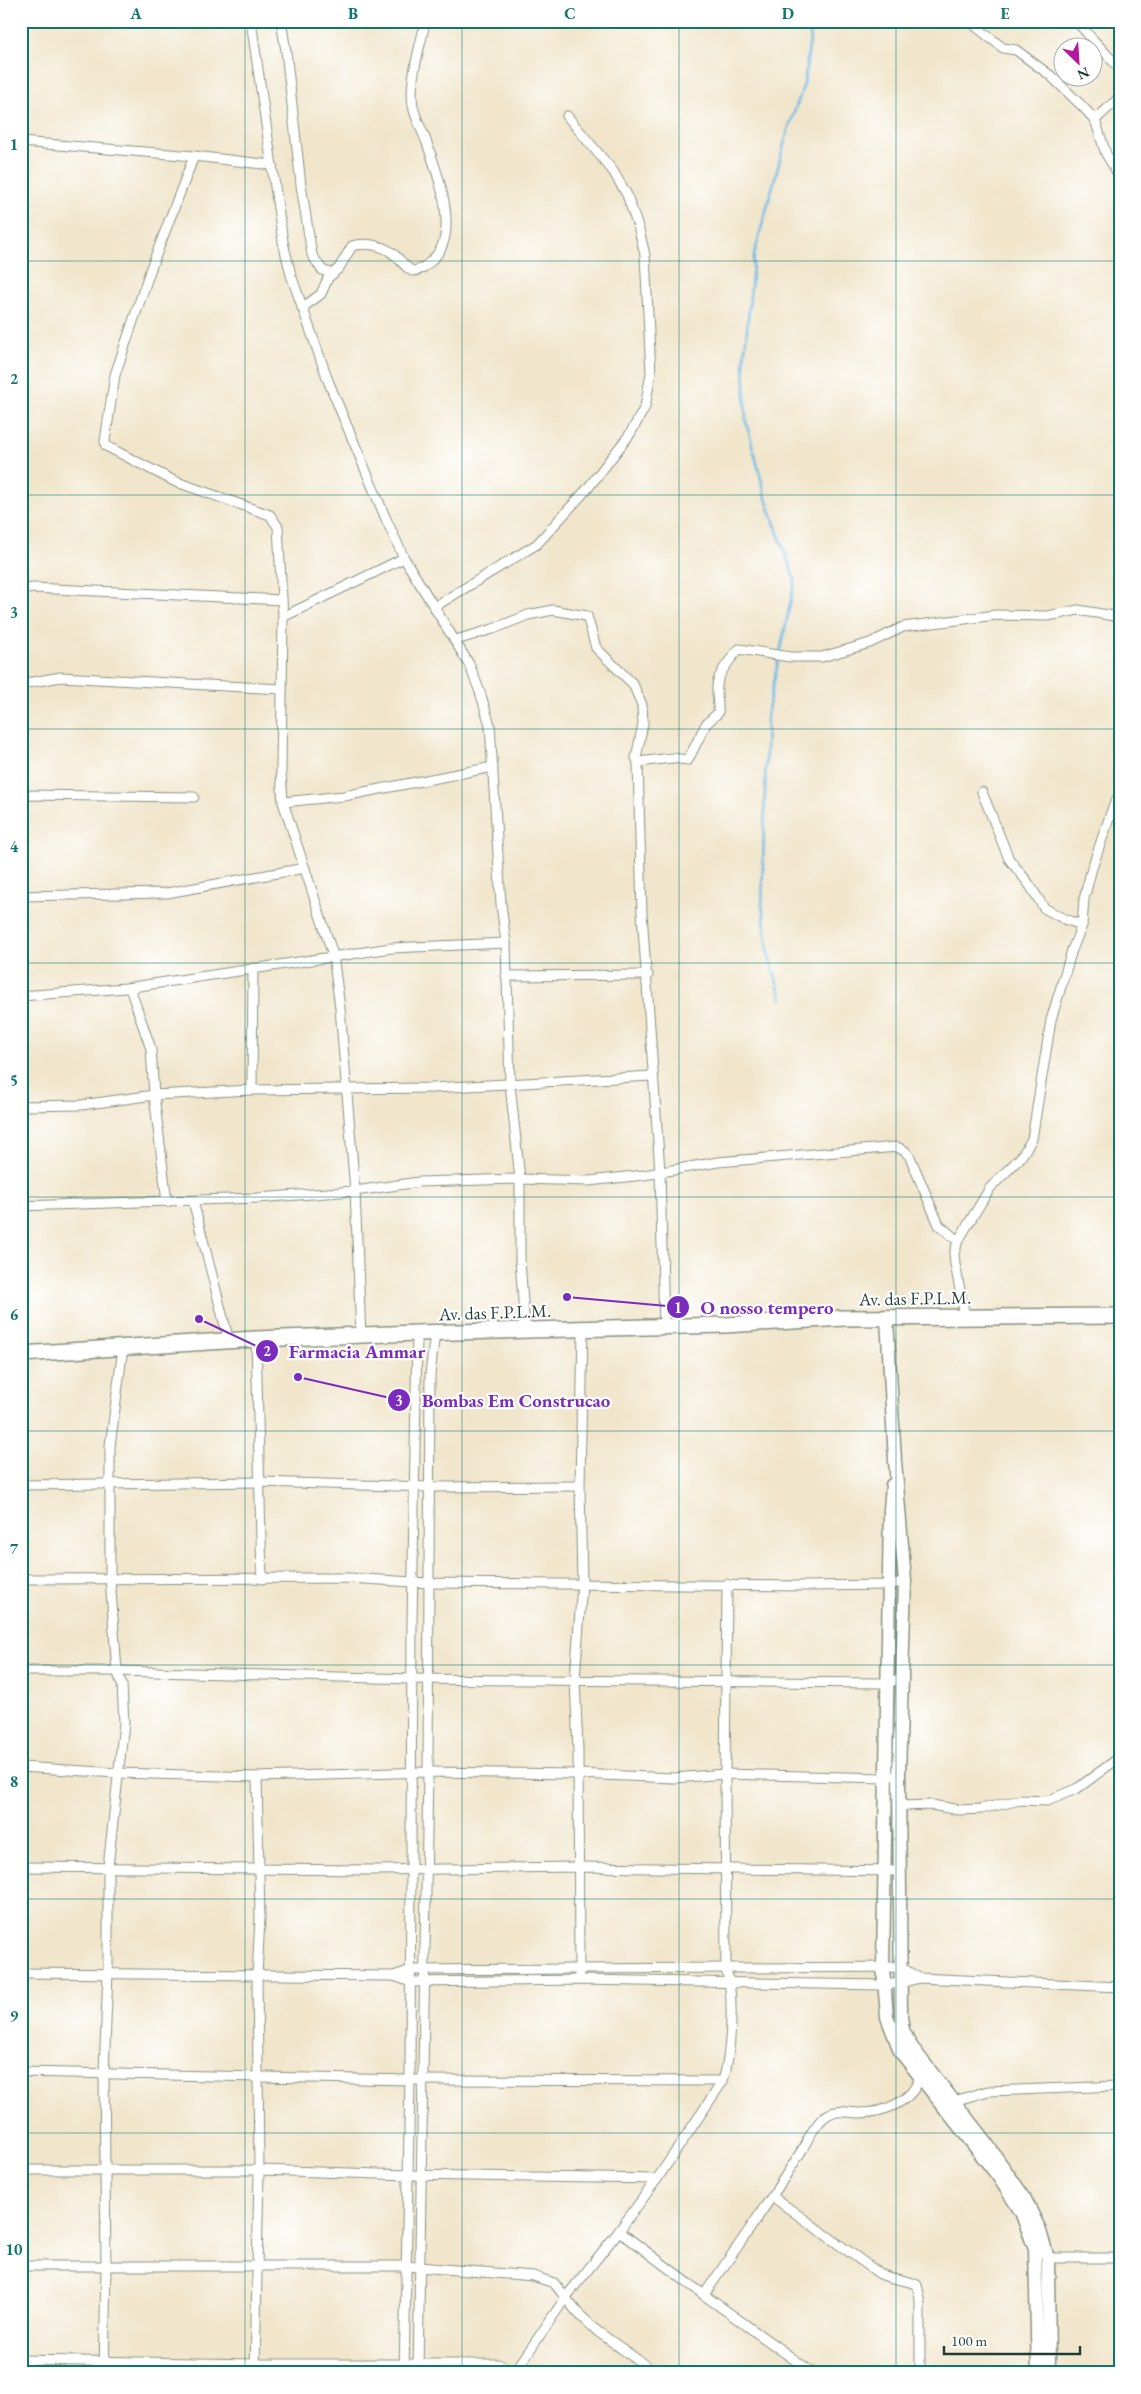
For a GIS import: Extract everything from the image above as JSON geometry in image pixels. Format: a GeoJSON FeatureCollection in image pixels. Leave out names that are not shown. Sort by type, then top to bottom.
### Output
{"type":"FeatureCollection","features":[{"type":"Feature","properties":{"kind":"main road","name":"Av. das F.P.L.M."},"geometry":{"type":"LineString","coordinates":[[21,1354],[256,1339],[435,1332],[664,1327],[965,1316],[1120,1316]]}},
{"type":"Feature","properties":{"kind":"street"},"geometry":{"type":"LineString","coordinates":[[251,21],[283,242],[290,275],[356,449],[404,558],[456,640],[480,692],[490,725],[501,904],[506,943],[510,1084],[520,1179],[520,1260],[525,1329]]}},
{"type":"Feature","properties":{"kind":"street"},"geometry":{"type":"LineString","coordinates":[[281,21],[286,51],[300,185],[312,255],[322,270],[333,274]]}},
{"type":"Feature","properties":{"kind":"street"},"geometry":{"type":"LineString","coordinates":[[302,308],[321,294],[328,278],[346,258],[352,246],[361,243],[390,252],[403,266],[412,270],[425,266],[441,251],[446,230],[445,203],[432,156],[413,107],[412,86],[424,27],[423,21]]}},
{"type":"Feature","properties":{"kind":"street"},"geometry":{"type":"LineString","coordinates":[[969,21],[1003,48],[1016,50],[1051,76],[1095,120],[1106,154],[1120,177]]}},
{"type":"Feature","properties":{"kind":"street"},"geometry":{"type":"LineString","coordinates":[[1076,21],[1120,69]]}},
{"type":"Feature","properties":{"kind":"street"},"geometry":{"type":"LineString","coordinates":[[1095,120],[1120,97]]}},
{"type":"Feature","properties":{"kind":"street"},"geometry":{"type":"LineString","coordinates":[[434,606],[537,544],[588,488],[630,434],[645,407],[651,373],[645,255],[639,230],[627,195],[613,171],[567,116]]}},
{"type":"Feature","properties":{"kind":"street"},"geometry":{"type":"LineString","coordinates":[[21,142],[194,156],[272,166]]}},
{"type":"Feature","properties":{"kind":"street"},"geometry":{"type":"LineString","coordinates":[[194,156],[151,268],[115,375],[105,442],[106,446],[174,481],[270,515],[278,527],[284,617],[281,773],[283,802],[316,908],[333,955],[348,1091],[356,1191],[361,1336]]}},
{"type":"Feature","properties":{"kind":"street"},"geometry":{"type":"LineString","coordinates":[[284,617],[404,558]]}},
{"type":"Feature","properties":{"kind":"street"},"geometry":{"type":"LineString","coordinates":[[21,590],[43,588],[282,600]]}},
{"type":"Feature","properties":{"kind":"street"},"geometry":{"type":"LineString","coordinates":[[456,640],[493,629],[528,615],[553,610],[587,616],[596,648],[633,684],[642,705],[643,724],[636,758],[638,762],[642,913],[648,975],[652,1076],[660,1171],[664,1327]]}},
{"type":"Feature","properties":{"kind":"street"},"geometry":{"type":"LineString","coordinates":[[638,762],[672,758],[688,760],[706,724],[718,714],[720,701],[717,686],[719,678],[739,649],[790,657],[822,657],[870,643],[903,627],[996,615],[1048,616],[1078,610],[1120,617]]}},
{"type":"Feature","properties":{"kind":"street"},"geometry":{"type":"LineString","coordinates":[[21,684],[62,677],[282,688]]}},
{"type":"Feature","properties":{"kind":"street"},"geometry":{"type":"LineString","coordinates":[[283,802],[344,796],[492,767]]}},
{"type":"Feature","properties":{"kind":"street"},"geometry":{"type":"LineString","coordinates":[[982,792],[1009,859],[1029,884],[1044,908],[1064,919],[1082,925]]}},
{"type":"Feature","properties":{"kind":"street"},"geometry":{"type":"LineString","coordinates":[[965,1316],[954,1254],[958,1241],[990,1188],[1021,1157],[1032,1139],[1048,1034],[1072,950],[1082,925],[1084,899],[1092,868],[1113,806],[1120,794]]}},
{"type":"Feature","properties":{"kind":"street"},"geometry":{"type":"LineString","coordinates":[[21,795],[194,797]]}},
{"type":"Feature","properties":{"kind":"street"},"geometry":{"type":"LineString","coordinates":[[21,896],[167,892],[305,868]]}},
{"type":"Feature","properties":{"kind":"street"},"geometry":{"type":"LineString","coordinates":[[21,996],[130,988],[333,955],[391,948],[506,943]]}},
{"type":"Feature","properties":{"kind":"street"},"geometry":{"type":"LineString","coordinates":[[252,1090],[253,968]]}},
{"type":"Feature","properties":{"kind":"street"},"geometry":{"type":"LineString","coordinates":[[506,976],[648,975]]}},
{"type":"Feature","properties":{"kind":"street"},"geometry":{"type":"LineString","coordinates":[[130,988],[151,1049],[154,1094],[167,1202]]}},
{"type":"Feature","properties":{"kind":"street"},"geometry":{"type":"LineString","coordinates":[[21,1106],[81,1105],[154,1094],[252,1090],[348,1091],[652,1076]]}},
{"type":"Feature","properties":{"kind":"street"},"geometry":{"type":"LineString","coordinates":[[21,1206],[193,1201],[356,1191],[419,1182],[520,1179],[589,1181],[737,1160],[898,1146],[910,1157],[939,1225],[958,1241]]}},
{"type":"Feature","properties":{"kind":"street"},"geometry":{"type":"LineString","coordinates":[[193,1201],[229,1341]]}},
{"type":"Feature","properties":{"kind":"street"},"geometry":{"type":"LineString","coordinates":[[887,1318],[895,1460],[905,1581],[899,1774],[900,1967],[903,2030],[911,2046],[1024,2197],[1039,2228],[1048,2258],[1049,2373]]}},
{"type":"Feature","properties":{"kind":"street"},"geometry":{"type":"LineString","coordinates":[[579,1980],[578,1774],[575,1679],[582,1582],[580,1486],[583,1328]]}},
{"type":"Feature","properties":{"kind":"street"},"geometry":{"type":"LineString","coordinates":[[418,2373],[428,1772],[430,1375],[435,1332]]}},
{"type":"Feature","properties":{"kind":"street"},"geometry":{"type":"LineString","coordinates":[[404,2373],[409,2175],[412,1679],[417,1333]]}},
{"type":"Feature","properties":{"kind":"street"},"geometry":{"type":"LineString","coordinates":[[256,1339],[262,1579]]}},
{"type":"Feature","properties":{"kind":"street"},"geometry":{"type":"LineString","coordinates":[[104,2373],[106,2266],[104,2072],[108,1972],[108,1867],[124,1723],[122,1684],[117,1671],[110,1578],[109,1485],[114,1403],[123,1348]]}},
{"type":"Feature","properties":{"kind":"street"},"geometry":{"type":"LineString","coordinates":[[895,1460],[890,1508],[890,1585],[884,1778],[883,1968],[887,2017],[900,2051],[998,2176],[1021,2212],[1035,2249],[1038,2373]]}},
{"type":"Feature","properties":{"kind":"street"},"geometry":{"type":"LineString","coordinates":[[21,1485],[259,1482],[414,1486],[580,1486]]}},
{"type":"Feature","properties":{"kind":"street"},"geometry":{"type":"LineString","coordinates":[[21,1579],[349,1578],[428,1583],[582,1582],[890,1585],[905,1581]]}},
{"type":"Feature","properties":{"kind":"street"},"geometry":{"type":"LineString","coordinates":[[21,2360],[255,2368],[418,2362],[498,2364],[517,2372],[566,2297],[619,2231],[657,2179],[723,2081],[728,2064],[731,1983],[726,1970],[725,1774],[727,1584]]}},
{"type":"Feature","properties":{"kind":"street"},"geometry":{"type":"LineString","coordinates":[[21,1671],[117,1671],[412,1679],[886,1682],[903,1678]]}},
{"type":"Feature","properties":{"kind":"street"},"geometry":{"type":"LineString","coordinates":[[899,1806],[932,1805],[959,1810],[981,1809],[1020,1800],[1047,1801],[1078,1788],[1120,1757]]}},
{"type":"Feature","properties":{"kind":"street"},"geometry":{"type":"LineString","coordinates":[[21,1767],[117,1773],[257,1777],[428,1772],[578,1774],[674,1778],[725,1774],[884,1778],[899,1774]]}},
{"type":"Feature","properties":{"kind":"street"},"geometry":{"type":"LineString","coordinates":[[255,2368],[259,2170],[257,1975],[260,1918],[257,1777]]}},
{"type":"Feature","properties":{"kind":"street"},"geometry":{"type":"LineString","coordinates":[[21,1867],[425,1869],[577,1867],[899,1871]]}},
{"type":"Feature","properties":{"kind":"street"},"geometry":{"type":"LineString","coordinates":[[394,1976],[411,1970],[726,1970],[900,1967],[919,1978]]}},
{"type":"Feature","properties":{"kind":"street"},"geometry":{"type":"LineString","coordinates":[[21,1973],[108,1972],[394,1976],[411,1982],[579,1980],[884,1985],[901,1984],[919,1978],[1120,1987]]}},
{"type":"Feature","properties":{"kind":"street"},"geometry":{"type":"LineString","coordinates":[[21,2072],[104,2072],[410,2080],[723,2081]]}},
{"type":"Feature","properties":{"kind":"street"},"geometry":{"type":"LineString","coordinates":[[704,2295],[773,2197],[815,2128],[828,2114],[841,2111],[860,2113],[887,2108],[906,2100],[917,2086],[920,2077]]}},
{"type":"Feature","properties":{"kind":"street"},"geometry":{"type":"LineString","coordinates":[[954,2101],[988,2091],[1120,2086]]}},
{"type":"Feature","properties":{"kind":"street"},"geometry":{"type":"LineString","coordinates":[[21,2170],[259,2170],[409,2175],[657,2179]]}},
{"type":"Feature","properties":{"kind":"street"},"geometry":{"type":"LineString","coordinates":[[773,2197],[880,2274],[894,2280],[908,2281],[917,2285],[920,2298],[920,2373]]}},
{"type":"Feature","properties":{"kind":"street"},"geometry":{"type":"LineString","coordinates":[[619,2231],[813,2373]]}},
{"type":"Feature","properties":{"kind":"street"},"geometry":{"type":"LineString","coordinates":[[1048,2258],[1120,2258]]}},
{"type":"Feature","properties":{"kind":"street"},"geometry":{"type":"LineString","coordinates":[[21,2266],[406,2266],[533,2276],[554,2283],[577,2312],[597,2331],[656,2373]]}},
{"type":"Feature","properties":{"kind":"waterway"},"geometry":{"type":"LineString","coordinates":[[782,999],[769,956],[762,904],[767,715],[795,580],[767,502],[746,421],[744,361],[754,255],[788,130],[804,84],[811,31],[816,21]]}},
{"type":"Feature","properties":{"kind":"place","name":"O nosso tempero"},"geometry":{"type":"Point","coordinates":[567,1297]}},
{"type":"Feature","properties":{"kind":"place","name":"Farmacia Ammar"},"geometry":{"type":"Point","coordinates":[199,1319]}},
{"type":"Feature","properties":{"kind":"place","name":"Bombas Em Construcao"},"geometry":{"type":"Point","coordinates":[298,1377]}}]}
